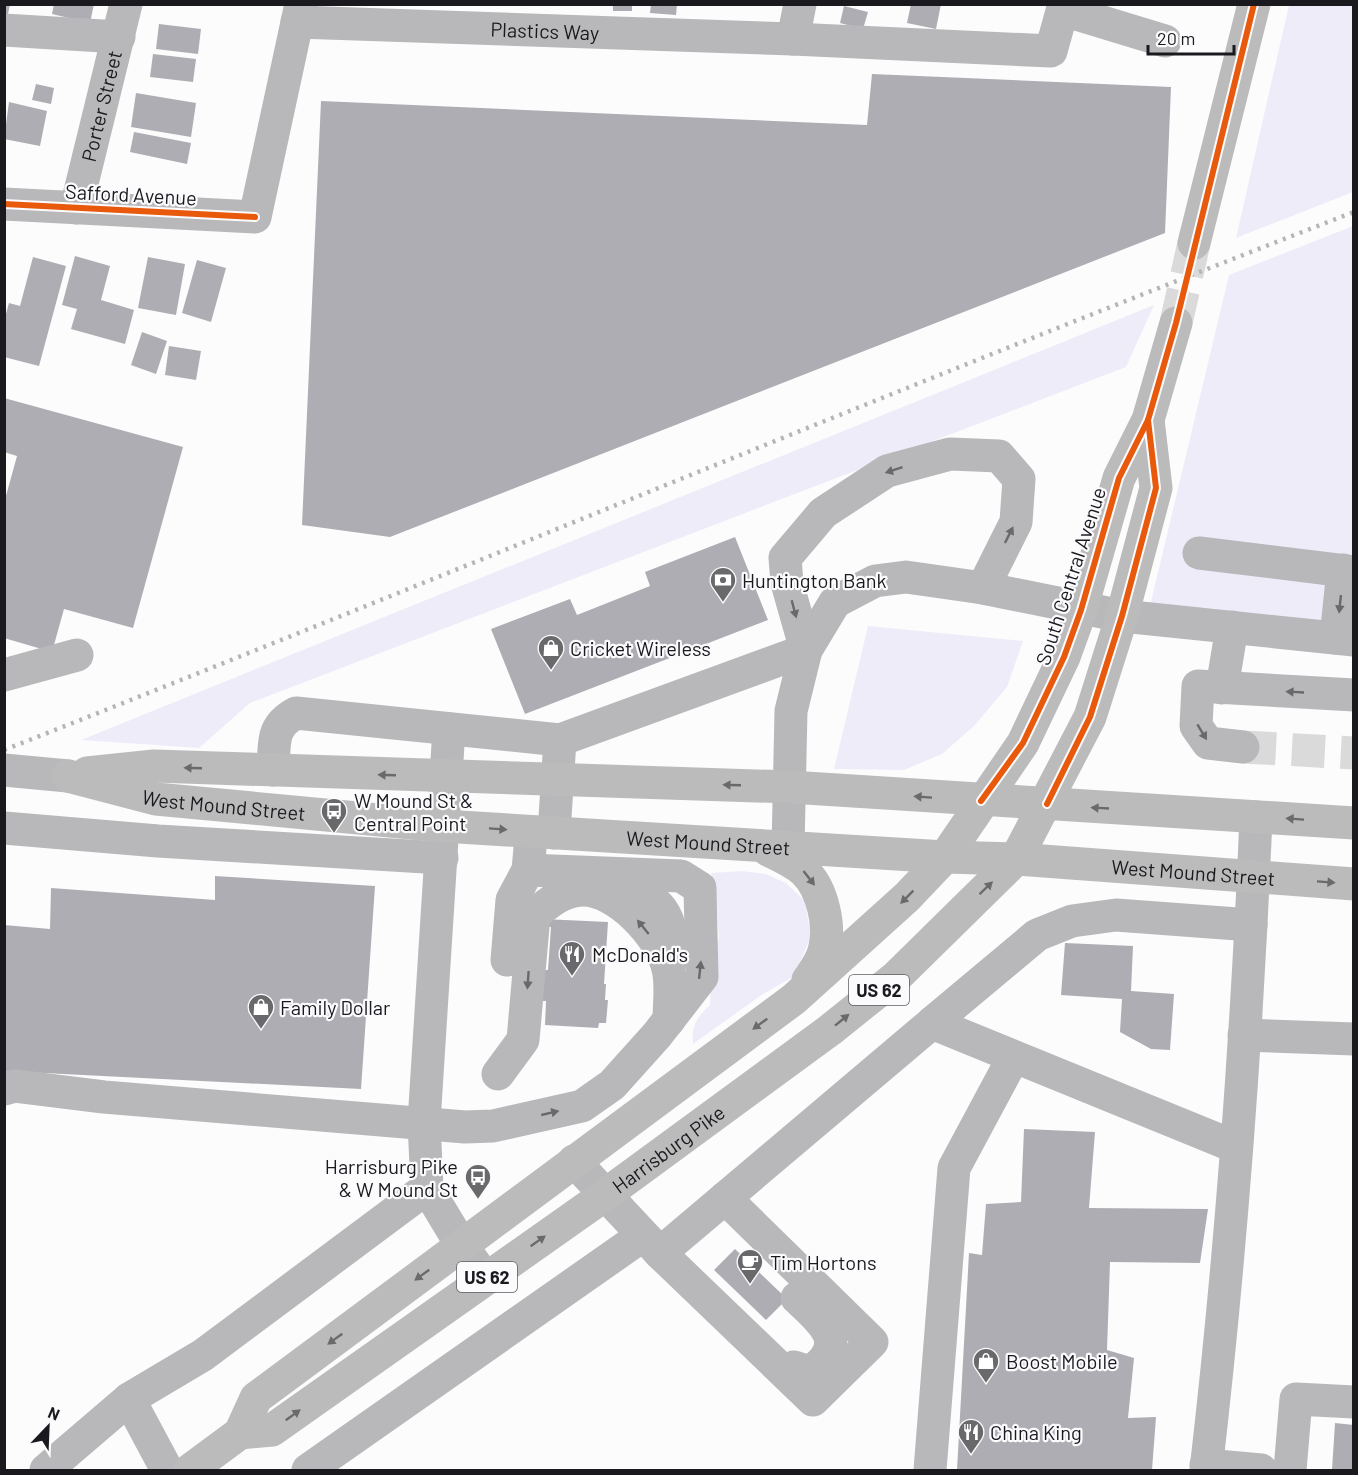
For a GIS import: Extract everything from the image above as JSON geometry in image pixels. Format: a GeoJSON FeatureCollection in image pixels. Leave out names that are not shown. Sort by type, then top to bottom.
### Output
{"type":"FeatureCollection","features":[{"type":"Feature","properties":{"kind":"main road"},"geometry":{"type":"LineString","coordinates":[[1194,243],[1254,4]]}},
{"type":"Feature","properties":{"kind":"main road","name":"South Central Avenue"},"geometry":{"type":"LineString","coordinates":[[981,801],[1023,743],[1064,657],[1081,610],[1119,478],[1148,420],[1176,323]]}},
{"type":"Feature","properties":{"kind":"main road","name":"South Central Avenue"},"geometry":{"type":"LineString","coordinates":[[1047,804],[1090,717],[1122,616],[1156,488],[1148,420]]}},
{"type":"Feature","properties":{"kind":"main road","name":"West Mound Street"},"geometry":{"type":"LineString","coordinates":[[68,776],[154,766],[790,787],[1353,823]]}},
{"type":"Feature","properties":{"kind":"main road","name":"West Mound Street"},"geometry":{"type":"LineString","coordinates":[[68,776],[156,798],[443,826],[945,857],[1016,859],[1353,884]]}},
{"type":"Feature","properties":{"kind":"main road","name":"US 62"},"geometry":{"type":"LineString","coordinates":[[190,1470],[240,1433],[256,1398],[794,999],[907,897],[945,857],[981,801]]}},
{"type":"Feature","properties":{"kind":"main road","name":"Harrisburg Pike"},"geometry":{"type":"LineString","coordinates":[[240,1433],[272,1430],[605,1195],[830,1030],[895,978],[1016,859],[1047,804]]}},
{"type":"Feature","properties":{"kind":"main road"},"geometry":{"type":"LineString","coordinates":[[774,847],[806,872],[817,889],[826,918],[825,949],[821,962],[794,999]]}},
{"type":"Feature","properties":{"kind":"street","name":"Porter Street"},"geometry":{"type":"LineString","coordinates":[[76,208],[126,4]]}},
{"type":"Feature","properties":{"kind":"street"},"geometry":{"type":"LineString","coordinates":[[793,39],[800,4]]}},
{"type":"Feature","properties":{"kind":"street"},"geometry":{"type":"LineString","coordinates":[[1064,7],[1164,41]]}},
{"type":"Feature","properties":{"kind":"street","name":"Plastics Way"},"geometry":{"type":"LineString","coordinates":[[255,217],[299,13],[1051,51],[1064,7]]}},
{"type":"Feature","properties":{"kind":"street"},"geometry":{"type":"LineString","coordinates":[[4,30],[119,38]]}},
{"type":"Feature","properties":{"kind":"street","name":"Safford Avenue"},"geometry":{"type":"LineString","coordinates":[[4,204],[255,217]]}},
{"type":"Feature","properties":{"kind":"street"},"geometry":{"type":"LineString","coordinates":[[807,650],[787,584],[785,558],[823,513],[887,471],[950,454],[999,456],[1018,479],[1016,522],[983,588]]}},
{"type":"Feature","properties":{"kind":"street"},"geometry":{"type":"LineString","coordinates":[[774,847],[790,787],[791,711],[807,650],[835,602],[875,581],[906,577],[983,588],[1081,610],[1122,616],[1345,639],[1348,571],[1199,553]]}},
{"type":"Feature","properties":{"kind":"street"},"geometry":{"type":"LineString","coordinates":[[1222,687],[1232,627]]}},
{"type":"Feature","properties":{"kind":"street"},"geometry":{"type":"LineString","coordinates":[[273,770],[276,733],[282,720],[296,713],[560,740],[807,650]]}},
{"type":"Feature","properties":{"kind":"street"},"geometry":{"type":"LineString","coordinates":[[4,675],[77,655]]}},
{"type":"Feature","properties":{"kind":"street"},"geometry":{"type":"LineString","coordinates":[[1243,747],[1208,743],[1196,726],[1198,686],[1353,695]]}},
{"type":"Feature","properties":{"kind":"street"},"geometry":{"type":"LineString","coordinates":[[449,729],[424,1122],[427,1188],[462,1246],[485,1278]]}},
{"type":"Feature","properties":{"kind":"street"},"geometry":{"type":"LineString","coordinates":[[493,1126],[512,900],[528,870],[543,832],[556,779],[560,740]]}},
{"type":"Feature","properties":{"kind":"street","name":"West Mound Street"},"geometry":{"type":"LineString","coordinates":[[4,770],[68,776]]}},
{"type":"Feature","properties":{"kind":"street"},"geometry":{"type":"LineString","coordinates":[[1256,817],[1236,1147],[1222,1320],[1206,1468],[1261,1470]]}},
{"type":"Feature","properties":{"kind":"street"},"geometry":{"type":"LineString","coordinates":[[4,828],[158,841],[442,858]]}},
{"type":"Feature","properties":{"kind":"street"},"geometry":{"type":"LineString","coordinates":[[4,1089],[15,1086],[104,1097],[493,1126],[582,1106],[612,1085],[702,978],[700,888],[681,876],[528,870]]}},
{"type":"Feature","properties":{"kind":"street"},"geometry":{"type":"LineString","coordinates":[[498,1074],[523,1040],[534,915],[553,898],[582,890],[608,895],[634,916],[656,942],[668,970],[669,1020]]}},
{"type":"Feature","properties":{"kind":"street"},"geometry":{"type":"LineString","coordinates":[[308,1470],[660,1253],[732,1205],[932,1023],[1037,936],[1072,921],[1116,915],[1251,925]]}},
{"type":"Feature","properties":{"kind":"street"},"geometry":{"type":"LineString","coordinates":[[932,1023],[1013,1058],[1236,1147]]}},
{"type":"Feature","properties":{"kind":"street"},"geometry":{"type":"LineString","coordinates":[[1244,1035],[1353,1039]]}},
{"type":"Feature","properties":{"kind":"street"},"geometry":{"type":"LineString","coordinates":[[930,1470],[954,1168],[1013,1058]]}},
{"type":"Feature","properties":{"kind":"street"},"geometry":{"type":"LineString","coordinates":[[574,1161],[660,1253],[701,1279],[789,1365],[810,1372],[826,1361],[832,1343],[825,1325],[736,1239],[732,1205]]}},
{"type":"Feature","properties":{"kind":"street"},"geometry":{"type":"LineString","coordinates":[[46,1470],[129,1399],[203,1355],[427,1188]]}},
{"type":"Feature","properties":{"kind":"street"},"geometry":{"type":"LineString","coordinates":[[129,1399],[167,1470]]}},
{"type":"Feature","properties":{"kind":"street"},"geometry":{"type":"LineString","coordinates":[[1290,1470],[1296,1399],[1353,1402]]}},
{"type":"Feature","properties":{"kind":"shaded area"},"geometry":{"type":"Polygon","coordinates":[[[1289,5],[1353,5],[1353,192],[1236,238],[1289,5]]]}},
{"type":"Feature","properties":{"kind":"shaded area"},"geometry":{"type":"Polygon","coordinates":[[[1353,226],[1353,626],[1150,606],[1229,275],[1353,226]]]}},
{"type":"Feature","properties":{"kind":"shaded area"},"geometry":{"type":"Polygon","coordinates":[[[1154,305],[1126,367],[250,703],[199,748],[81,740],[1154,305]]]}},
{"type":"Feature","properties":{"kind":"shaded area"},"geometry":{"type":"Polygon","coordinates":[[[868,626],[1023,641],[1007,687],[974,726],[942,754],[904,770],[834,769],[868,626]]]}},
{"type":"Feature","properties":{"kind":"shaded area"},"geometry":{"type":"Polygon","coordinates":[[[742,871],[766,874],[786,883],[805,901],[811,937],[793,977],[763,994],[693,1044],[696,1022],[710,1005],[711,963],[719,938],[716,892],[711,873],[742,871]]]}},
{"type":"Feature","properties":{"kind":"building"},"geometry":{"type":"Polygon","coordinates":[[[4,4],[10,4],[8,14],[4,14],[4,4]]]}},
{"type":"Feature","properties":{"kind":"building"},"geometry":{"type":"Polygon","coordinates":[[[54,4],[94,4],[90,23],[52,14],[54,4]]]}},
{"type":"Feature","properties":{"kind":"building"},"geometry":{"type":"Polygon","coordinates":[[[613,4],[632,4],[632,11],[613,11],[613,4]]]}},
{"type":"Feature","properties":{"kind":"building"},"geometry":{"type":"Polygon","coordinates":[[[651,4],[677,4],[676,15],[650,13],[651,4]]]}},
{"type":"Feature","properties":{"kind":"building"},"geometry":{"type":"Polygon","coordinates":[[[911,4],[941,4],[936,29],[907,23],[911,4]]]}},
{"type":"Feature","properties":{"kind":"building"},"geometry":{"type":"Polygon","coordinates":[[[844,6],[868,12],[863,29],[840,23],[844,6]]]}},
{"type":"Feature","properties":{"kind":"building"},"geometry":{"type":"Polygon","coordinates":[[[159,24],[201,29],[198,54],[156,49],[159,24]]]}},
{"type":"Feature","properties":{"kind":"building"},"geometry":{"type":"Polygon","coordinates":[[[153,54],[196,59],[193,82],[150,77],[153,54]]]}},
{"type":"Feature","properties":{"kind":"building"},"geometry":{"type":"Polygon","coordinates":[[[872,74],[1171,87],[1165,233],[390,537],[302,525],[321,101],[867,125],[872,74]]]}},
{"type":"Feature","properties":{"kind":"building"},"geometry":{"type":"Polygon","coordinates":[[[36,84],[54,88],[51,104],[32,100],[36,84]]]}},
{"type":"Feature","properties":{"kind":"building"},"geometry":{"type":"Polygon","coordinates":[[[136,93],[196,103],[191,137],[131,127],[136,93]]]}},
{"type":"Feature","properties":{"kind":"building"},"geometry":{"type":"Polygon","coordinates":[[[9,102],[47,111],[40,146],[4,139],[9,102]]]}},
{"type":"Feature","properties":{"kind":"building"},"geometry":{"type":"Polygon","coordinates":[[[134,132],[191,143],[187,164],[130,152],[134,132]]]}},
{"type":"Feature","properties":{"kind":"building"},"geometry":{"type":"Polygon","coordinates":[[[75,256],[110,266],[101,300],[134,310],[125,344],[71,329],[77,309],[62,305],[75,256]]]}},
{"type":"Feature","properties":{"kind":"building"},"geometry":{"type":"Polygon","coordinates":[[[33,257],[66,266],[39,366],[4,357],[4,321],[9,303],[20,306],[33,257]]]}},
{"type":"Feature","properties":{"kind":"building"},"geometry":{"type":"Polygon","coordinates":[[[148,257],[185,264],[176,315],[138,308],[148,257]]]}},
{"type":"Feature","properties":{"kind":"building"},"geometry":{"type":"Polygon","coordinates":[[[197,260],[226,268],[211,322],[182,313],[197,260]]]}},
{"type":"Feature","properties":{"kind":"building"},"geometry":{"type":"Polygon","coordinates":[[[142,332],[167,341],[156,374],[131,365],[142,332]]]}},
{"type":"Feature","properties":{"kind":"building"},"geometry":{"type":"Polygon","coordinates":[[[169,346],[201,351],[196,380],[165,375],[169,346]]]}},
{"type":"Feature","properties":{"kind":"building"},"geometry":{"type":"Polygon","coordinates":[[[4,398],[183,447],[133,628],[64,609],[52,652],[4,638],[4,503],[17,456],[4,452],[4,398]]]}},
{"type":"Feature","properties":{"kind":"building"},"geometry":{"type":"Polygon","coordinates":[[[735,537],[768,620],[525,714],[491,629],[570,599],[577,615],[650,586],[645,572],[735,537]]]}},
{"type":"Feature","properties":{"kind":"building"},"geometry":{"type":"Polygon","coordinates":[[[215,876],[375,886],[361,1089],[4,1071],[4,925],[50,929],[51,888],[215,900],[215,876]]]}},
{"type":"Feature","properties":{"kind":"building","name":"McDonald's"},"geometry":{"type":"Polygon","coordinates":[[[543,919],[608,922],[604,984],[606,984],[605,1000],[608,1000],[606,1023],[599,1023],[598,1028],[545,1025],[546,1001],[538,1001],[540,970],[548,970],[551,927],[543,927],[543,919]]]}},
{"type":"Feature","properties":{"kind":"building"},"geometry":{"type":"Polygon","coordinates":[[[1065,943],[1133,946],[1131,991],[1174,994],[1170,1050],[1151,1049],[1120,1032],[1122,999],[1061,995],[1065,943]]]}},
{"type":"Feature","properties":{"kind":"building"},"geometry":{"type":"Polygon","coordinates":[[[1024,1129],[1095,1132],[1089,1208],[1208,1209],[1200,1263],[1110,1262],[1107,1350],[1134,1358],[1128,1418],[1156,1417],[1152,1470],[957,1470],[969,1253],[982,1255],[986,1204],[1021,1202],[1024,1129]]]}},
{"type":"Feature","properties":{"kind":"building","name":"Tim Hortons"},"geometry":{"type":"Polygon","coordinates":[[[735,1249],[787,1299],[766,1320],[714,1270],[735,1249]]]}},
{"type":"Feature","properties":{"kind":"building"},"geometry":{"type":"Polygon","coordinates":[[[1335,1423],[1354,1425],[1354,1470],[1332,1470],[1335,1423]]]}},
{"type":"Feature","properties":{"kind":"tunnel"},"geometry":{"type":"LineString","coordinates":[[1176,323],[1194,243]]}},
{"type":"Feature","properties":{"kind":"tunnel"},"geometry":{"type":"LineString","coordinates":[[1243,747],[1354,753]]}},
{"type":"Feature","properties":{"kind":"railway"},"geometry":{"type":"LineString","coordinates":[[4,750],[1354,212]]}},
{"type":"Feature","properties":{"kind":"cycle path"},"geometry":{"type":"LineString","coordinates":[[981,801],[1023,743],[1064,657],[1081,610],[1119,478],[1148,420],[1176,323],[1254,4]]}},
{"type":"Feature","properties":{"kind":"cycle path"},"geometry":{"type":"LineString","coordinates":[[4,204],[255,217]]}},
{"type":"Feature","properties":{"kind":"cycle path"},"geometry":{"type":"LineString","coordinates":[[1047,804],[1090,717],[1122,616],[1156,488],[1148,420]]}},
{"type":"Feature","properties":{"kind":"place","name":"Huntington Bank"},"geometry":{"type":"Point","coordinates":[723,603]}},
{"type":"Feature","properties":{"kind":"place","name":"Cricket Wireless"},"geometry":{"type":"Point","coordinates":[551,671]}},
{"type":"Feature","properties":{"kind":"place","name":"W Mound St & Central Point"},"geometry":{"type":"Point","coordinates":[334,834]}},
{"type":"Feature","properties":{"kind":"place","name":"McDonald's"},"geometry":{"type":"Point","coordinates":[572,977]}},
{"type":"Feature","properties":{"kind":"place","name":"Family Dollar"},"geometry":{"type":"Point","coordinates":[261,1030]}},
{"type":"Feature","properties":{"kind":"place","name":"Harrisburg Pike & W Mound St"},"geometry":{"type":"Point","coordinates":[478,1200]}},
{"type":"Feature","properties":{"kind":"place","name":"Tim Hortons"},"geometry":{"type":"Point","coordinates":[750,1285]}},
{"type":"Feature","properties":{"kind":"place","name":"Boost Mobile"},"geometry":{"type":"Point","coordinates":[986,1384]}},
{"type":"Feature","properties":{"kind":"place","name":"China King"},"geometry":{"type":"Point","coordinates":[971,1455]}}]}
